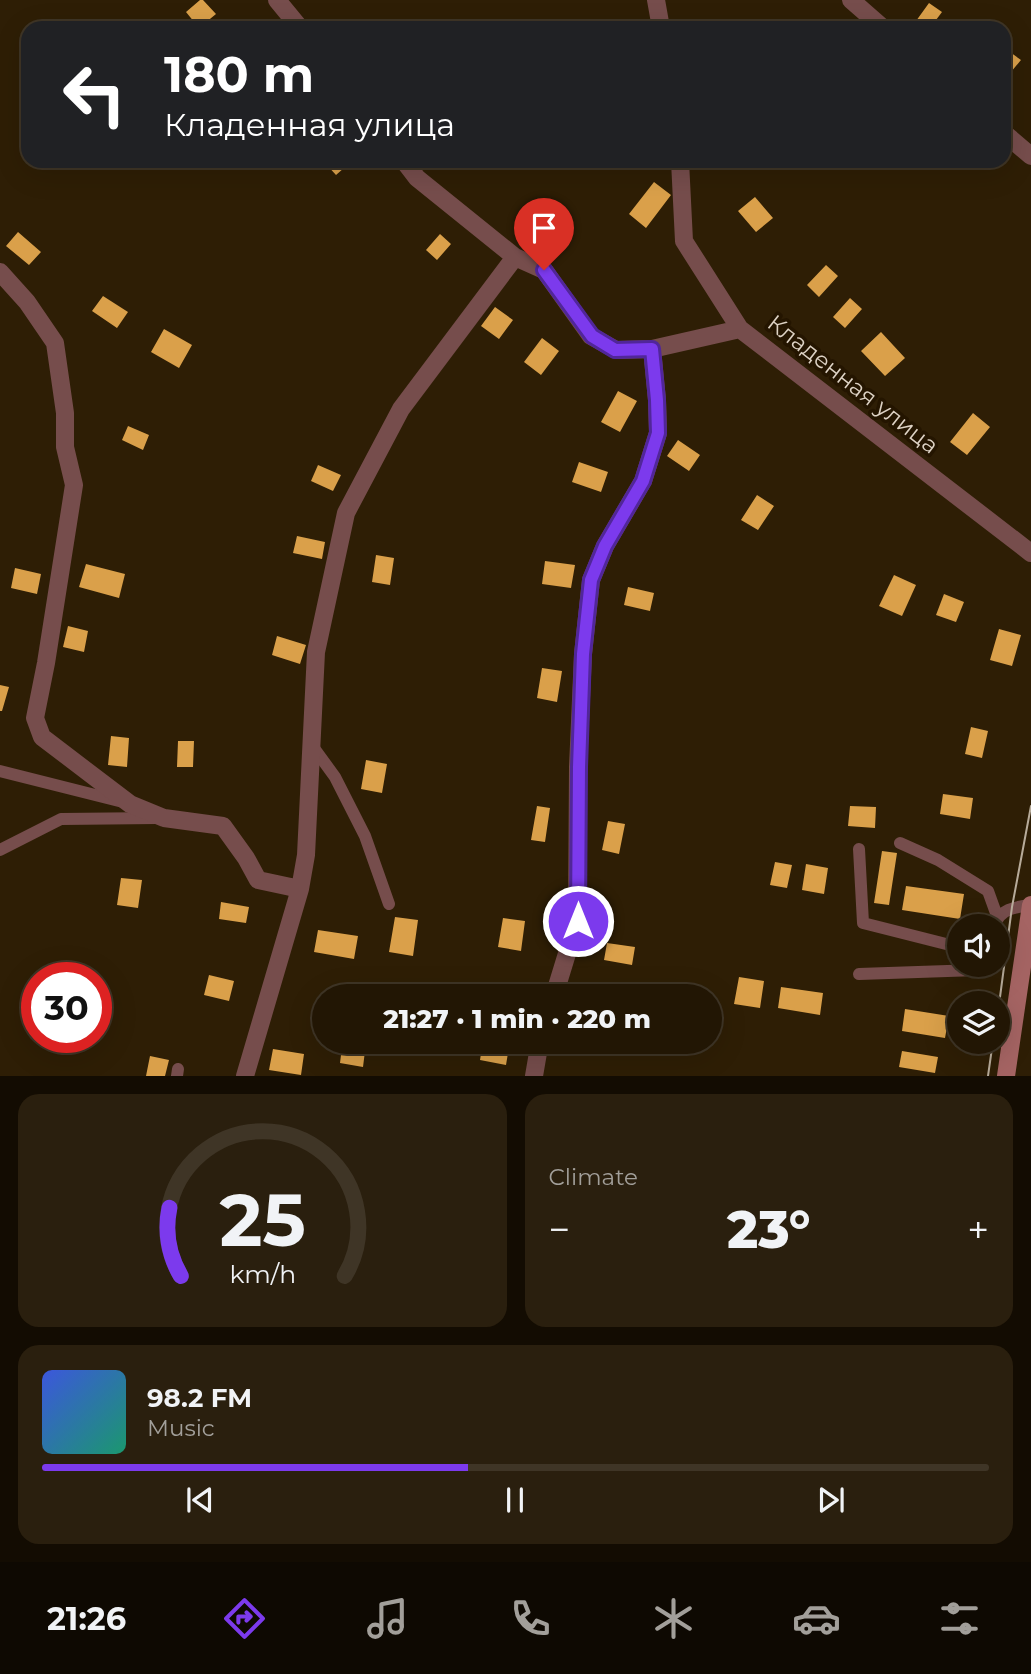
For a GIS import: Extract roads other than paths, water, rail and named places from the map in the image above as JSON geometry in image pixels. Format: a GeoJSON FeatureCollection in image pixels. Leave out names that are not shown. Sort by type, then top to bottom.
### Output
{"type":"FeatureCollection","features":[{"type":"Feature","properties":{"kind":"main road"},"geometry":{"type":"LineString","coordinates":[[1006,1076],[1026,969],[1031,905]]}},
{"type":"Feature","properties":{"kind":"street"},"geometry":{"type":"LineString","coordinates":[[277,0],[294,21]]}},
{"type":"Feature","properties":{"kind":"street"},"geometry":{"type":"LineString","coordinates":[[656,0],[660,21]]}},
{"type":"Feature","properties":{"kind":"street"},"geometry":{"type":"LineString","coordinates":[[851,0],[875,21]]}},
{"type":"Feature","properties":{"kind":"street"},"geometry":{"type":"LineString","coordinates":[[1011,139],[1031,156]]}},
{"type":"Feature","properties":{"kind":"street","name":"Кладенная улица"},"geometry":{"type":"LineString","coordinates":[[409,168],[417,178],[515,257],[544,270],[592,336],[615,350],[652,349],[740,329],[1031,552]]}},
{"type":"Feature","properties":{"kind":"street"},"geometry":{"type":"LineString","coordinates":[[680,168],[684,241],[740,329]]}},
{"type":"Feature","properties":{"kind":"street"},"geometry":{"type":"LineString","coordinates":[[246,1076],[300,889],[306,855],[316,652],[346,513],[401,408],[515,257]]}},
{"type":"Feature","properties":{"kind":"street"},"geometry":{"type":"LineString","coordinates":[[0,272],[27,302],[55,343],[65,413],[65,447],[74,485],[35,718],[42,737],[130,804],[164,818],[223,826],[258,880],[300,889]]}},
{"type":"Feature","properties":{"kind":"street"},"geometry":{"type":"LineString","coordinates":[[558,984],[578,921],[582,679],[591,580],[605,546],[643,481],[658,433],[652,349]]}},
{"type":"Feature","properties":{"kind":"street"},"geometry":{"type":"LineString","coordinates":[[534,1076],[538,1054]]}},
{"type":"Feature","properties":{"kind":"lane"},"geometry":{"type":"LineString","coordinates":[[311,744],[335,777],[365,836],[389,904]]}},
{"type":"Feature","properties":{"kind":"lane"},"geometry":{"type":"LineString","coordinates":[[0,771],[130,804]]}},
{"type":"Feature","properties":{"kind":"lane"},"geometry":{"type":"LineString","coordinates":[[0,850],[61,819],[164,818]]}},
{"type":"Feature","properties":{"kind":"lane"},"geometry":{"type":"LineString","coordinates":[[900,843],[938,860],[988,891],[993,914]]}},
{"type":"Feature","properties":{"kind":"lane"},"geometry":{"type":"LineString","coordinates":[[859,849],[863,923],[947,944]]}},
{"type":"Feature","properties":{"kind":"lane"},"geometry":{"type":"LineString","coordinates":[[1004,914],[1012,908],[1031,905]]}},
{"type":"Feature","properties":{"kind":"lane"},"geometry":{"type":"LineString","coordinates":[[859,974],[947,971]]}},
{"type":"Feature","properties":{"kind":"tram line"},"geometry":{"type":"LineString","coordinates":[[1001,991],[1012,907],[1031,806]]}},
{"type":"Feature","properties":{"kind":"tram line"},"geometry":{"type":"LineString","coordinates":[[988,1076],[991,1054]]}}]}
